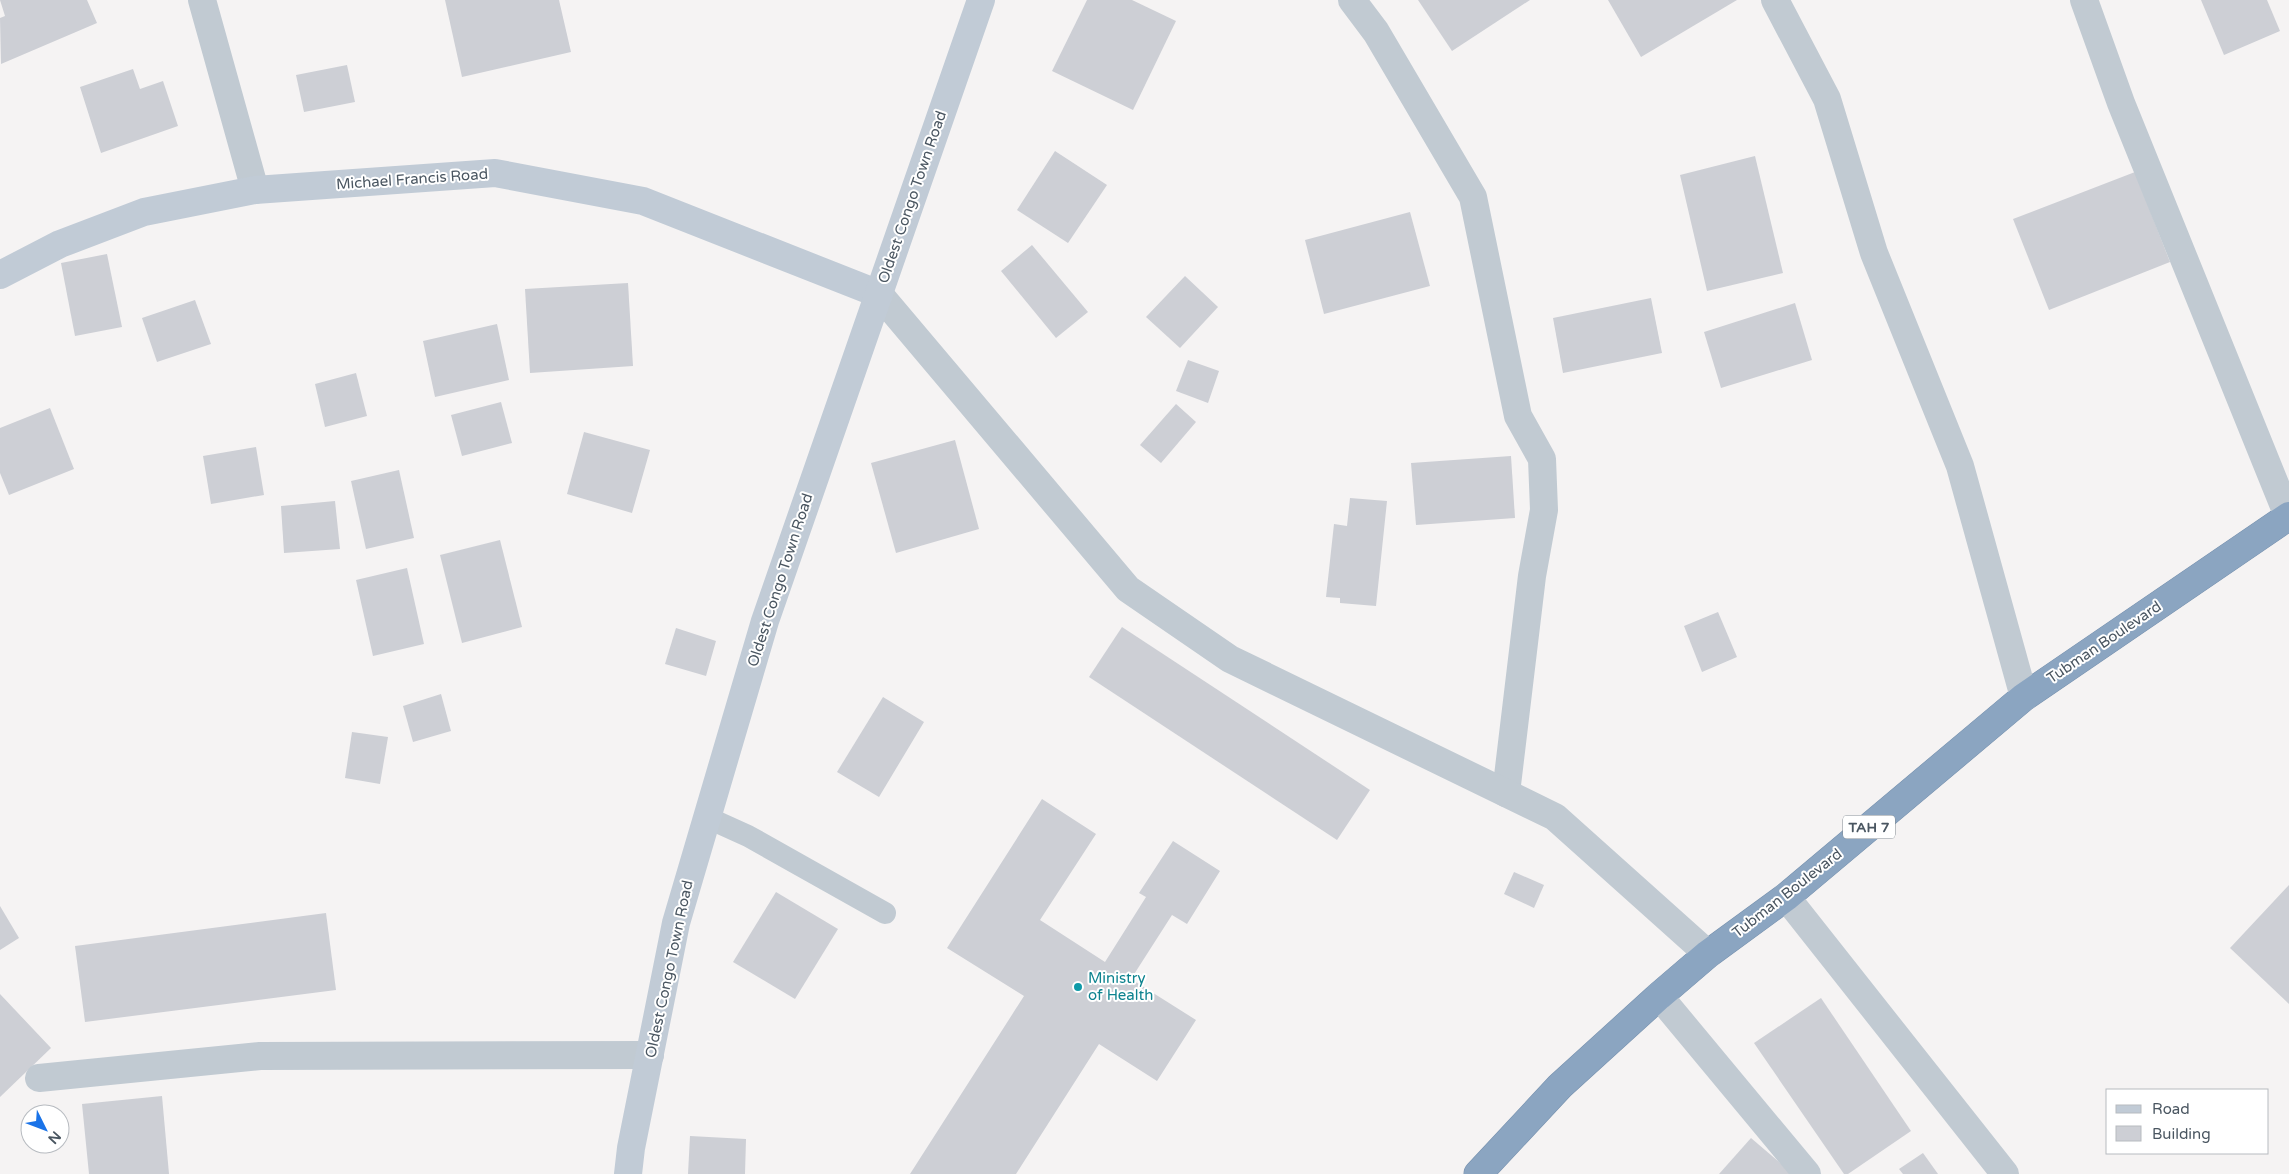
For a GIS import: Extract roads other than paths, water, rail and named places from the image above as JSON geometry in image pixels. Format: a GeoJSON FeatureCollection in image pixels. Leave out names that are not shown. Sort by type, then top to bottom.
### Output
{"type":"FeatureCollection","features":[{"type":"Feature","properties":{"kind":"highway","name":"Tubman Boulevard"},"geometry":{"type":"LineString","coordinates":[[1478,1174],[1560,1086],[1659,996],[1708,954],[1786,897],[2024,697],[2289,516]]}},
{"type":"Feature","properties":{"kind":"street"},"geometry":{"type":"LineString","coordinates":[[202,0],[255,190]]}},
{"type":"Feature","properties":{"kind":"street","name":"Oldest Congo Town Road"},"geometry":{"type":"LineString","coordinates":[[628,1174],[676,923],[706,817],[765,621],[981,0]]}},
{"type":"Feature","properties":{"kind":"street"},"geometry":{"type":"LineString","coordinates":[[1352,0],[1376,32],[1473,197],[1518,416],[1542,459],[1544,510],[1532,576],[1506,793]]}},
{"type":"Feature","properties":{"kind":"street"},"geometry":{"type":"LineString","coordinates":[[1776,0],[1827,99],[1874,253],[1960,466],[2024,697]]}},
{"type":"Feature","properties":{"kind":"street"},"geometry":{"type":"LineString","coordinates":[[2084,0],[2121,103],[2289,516]]}},
{"type":"Feature","properties":{"kind":"street","name":"Michael Francis Road"},"geometry":{"type":"LineString","coordinates":[[0,275],[60,244],[144,212],[255,190],[495,174],[643,201],[879,294]]}},
{"type":"Feature","properties":{"kind":"street"},"geometry":{"type":"LineString","coordinates":[[879,294],[1128,589],[1230,658],[1555,818],[1708,954]]}},
{"type":"Feature","properties":{"kind":"street"},"geometry":{"type":"LineString","coordinates":[[1786,897],[2005,1174]]}},
{"type":"Feature","properties":{"kind":"street"},"geometry":{"type":"LineString","coordinates":[[1659,996],[1807,1174]]}},
{"type":"Feature","properties":{"kind":"street"},"geometry":{"type":"LineString","coordinates":[[39,1078],[260,1056],[650,1055]]}},
{"type":"Feature","properties":{"kind":"lane"},"geometry":{"type":"LineString","coordinates":[[706,817],[748,836],[885,913]]}},
{"type":"Feature","properties":{"kind":"place","name":"Ministry of Health"},"geometry":{"type":"Point","coordinates":[1078,987]}}]}
